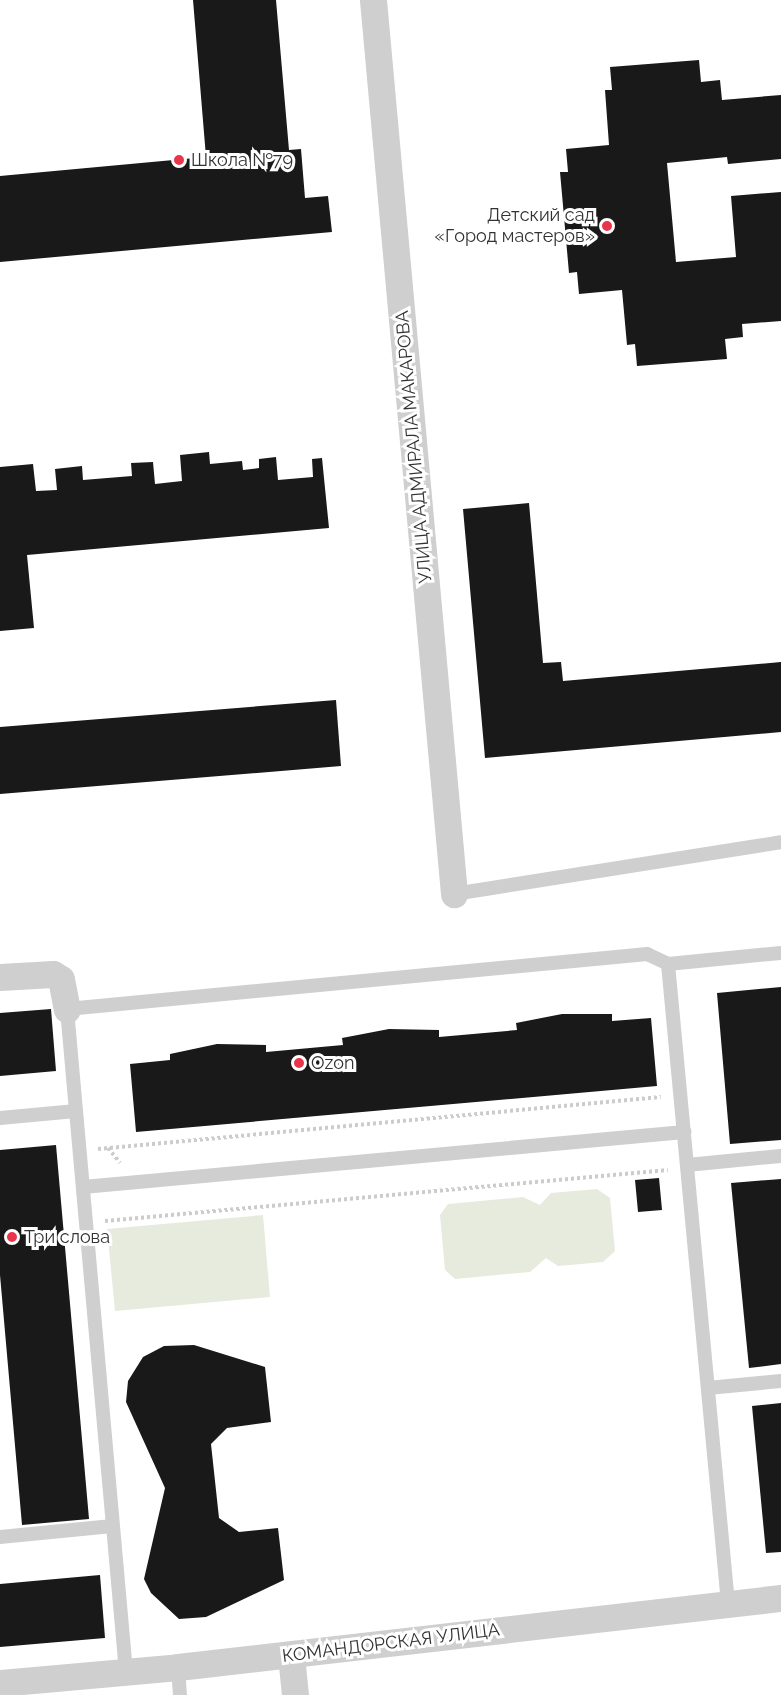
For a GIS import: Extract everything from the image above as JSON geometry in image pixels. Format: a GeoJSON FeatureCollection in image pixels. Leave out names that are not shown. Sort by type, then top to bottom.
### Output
{"type":"FeatureCollection","features":[{"type":"Feature","properties":{"kind":"street","name":"УЛИЦА АДМИРАЛА МАКАРОВА"},"geometry":{"type":"LineString","coordinates":[[373,0],[454,894]]}},
{"type":"Feature","properties":{"kind":"street"},"geometry":{"type":"LineString","coordinates":[[0,977],[53,974],[61,979],[67,1009]]}},
{"type":"Feature","properties":{"kind":"street","name":"КОМАНДОРСКАЯ УЛИЦА"},"geometry":{"type":"LineString","coordinates":[[0,1683],[291,1655],[781,1598]]}},
{"type":"Feature","properties":{"kind":"street"},"geometry":{"type":"LineString","coordinates":[[291,1655],[294,1695]]}},
{"type":"Feature","properties":{"kind":"lane"},"geometry":{"type":"LineString","coordinates":[[454,894],[781,842]]}},
{"type":"Feature","properties":{"kind":"lane"},"geometry":{"type":"LineString","coordinates":[[126,1672],[67,1009],[647,954],[668,964],[781,953]]}},
{"type":"Feature","properties":{"kind":"lane"},"geometry":{"type":"LineString","coordinates":[[668,964],[728,1604]]}},
{"type":"Feature","properties":{"kind":"lane"},"geometry":{"type":"LineString","coordinates":[[0,1118],[76,1111]]}},
{"type":"Feature","properties":{"kind":"lane"},"geometry":{"type":"LineString","coordinates":[[83,1187],[684,1132]]}},
{"type":"Feature","properties":{"kind":"lane"},"geometry":{"type":"LineString","coordinates":[[687,1166],[781,1156]]}},
{"type":"Feature","properties":{"kind":"lane"},"geometry":{"type":"LineString","coordinates":[[708,1388],[781,1381]]}},
{"type":"Feature","properties":{"kind":"lane"},"geometry":{"type":"LineString","coordinates":[[0,1537],[112,1526]]}},
{"type":"Feature","properties":{"kind":"lane"},"geometry":{"type":"LineString","coordinates":[[178,1667],[180,1695]]}},
{"type":"Feature","properties":{"kind":"path"},"geometry":{"type":"LineString","coordinates":[[80,1150],[681,1095]]}},
{"type":"Feature","properties":{"kind":"path"},"geometry":{"type":"LineString","coordinates":[[86,1223],[687,1166]]}},
{"type":"Feature","properties":{"kind":"shaded area"},"geometry":{"type":"Polygon","coordinates":[[[597,1189],[610,1198],[615,1251],[603,1262],[558,1266],[546,1258],[530,1272],[455,1279],[445,1270],[440,1215],[448,1204],[523,1197],[540,1205],[551,1193],[597,1189]]]}},
{"type":"Feature","properties":{"kind":"shaded area"},"geometry":{"type":"Polygon","coordinates":[[[263,1215],[270,1297],[115,1311],[107,1229],[263,1215]]]}},
{"type":"Feature","properties":{"kind":"building"},"geometry":{"type":"Polygon","coordinates":[[[193,0],[276,0],[289,150],[301,149],[305,198],[328,196],[332,232],[0,262],[0,176],[206,157],[193,0]]]}},
{"type":"Feature","properties":{"kind":"building"},"geometry":{"type":"Polygon","coordinates":[[[699,60],[701,82],[720,80],[722,100],[781,95],[781,159],[728,164],[727,157],[667,163],[676,262],[736,257],[731,196],[781,192],[781,321],[742,324],[743,337],[725,339],[727,359],[637,366],[635,344],[627,345],[622,290],[579,294],[577,272],[569,273],[560,172],[568,172],[566,149],[609,145],[605,90],[612,90],[610,67],[699,60]]]}},
{"type":"Feature","properties":{"kind":"building"},"geometry":{"type":"Polygon","coordinates":[[[209,452],[210,464],[242,461],[243,470],[259,468],[259,459],[276,457],[278,480],[313,477],[312,459],[322,458],[329,528],[27,555],[34,628],[0,631],[0,467],[33,464],[36,491],[57,490],[55,469],[82,466],[83,480],[132,476],[131,463],[153,462],[155,484],[182,481],[180,455],[209,452]]]}},
{"type":"Feature","properties":{"kind":"building"},"geometry":{"type":"Polygon","coordinates":[[[529,503],[543,663],[561,662],[563,681],[781,662],[781,732],[485,758],[463,509],[529,503]]]}},
{"type":"Feature","properties":{"kind":"building"},"geometry":{"type":"Polygon","coordinates":[[[336,700],[341,766],[0,794],[0,727],[336,700]]]}},
{"type":"Feature","properties":{"kind":"building"},"geometry":{"type":"Polygon","coordinates":[[[781,987],[781,1140],[730,1144],[717,993],[781,987]]]}},
{"type":"Feature","properties":{"kind":"building"},"geometry":{"type":"Polygon","coordinates":[[[51,1009],[56,1071],[0,1076],[0,1013],[51,1009]]]}},
{"type":"Feature","properties":{"kind":"building"},"geometry":{"type":"Polygon","coordinates":[[[562,1014],[612,1014],[612,1021],[651,1018],[657,1086],[136,1132],[130,1064],[170,1060],[170,1054],[217,1044],[266,1045],[266,1052],[343,1045],[342,1038],[389,1029],[439,1030],[439,1037],[517,1030],[516,1023],[562,1014]]]}},
{"type":"Feature","properties":{"kind":"building"},"geometry":{"type":"Polygon","coordinates":[[[56,1145],[89,1519],[22,1525],[0,1275],[0,1150],[56,1145]]]}},
{"type":"Feature","properties":{"kind":"building"},"geometry":{"type":"Polygon","coordinates":[[[659,1178],[662,1210],[638,1212],[635,1180],[659,1178]]]}},
{"type":"Feature","properties":{"kind":"building"},"geometry":{"type":"Polygon","coordinates":[[[781,1179],[781,1364],[749,1368],[731,1183],[781,1179]]]}},
{"type":"Feature","properties":{"kind":"building"},"geometry":{"type":"Polygon","coordinates":[[[194,1345],[265,1367],[271,1422],[227,1428],[211,1444],[219,1518],[239,1532],[278,1528],[284,1580],[206,1617],[179,1619],[151,1593],[144,1579],[165,1488],[126,1402],[128,1381],[143,1357],[164,1346],[194,1345]]]}},
{"type":"Feature","properties":{"kind":"building"},"geometry":{"type":"Polygon","coordinates":[[[781,1403],[781,1552],[766,1553],[752,1406],[781,1403]]]}},
{"type":"Feature","properties":{"kind":"building"},"geometry":{"type":"Polygon","coordinates":[[[100,1575],[105,1638],[0,1647],[0,1584],[100,1575]]]}},
{"type":"Feature","properties":{"kind":"place","name":"Школа №79"},"geometry":{"type":"Point","coordinates":[179,160]}},
{"type":"Feature","properties":{"kind":"place","name":"Детский сад «Город мастеров»"},"geometry":{"type":"Point","coordinates":[607,226]}},
{"type":"Feature","properties":{"kind":"place","name":"Ozon"},"geometry":{"type":"Point","coordinates":[299,1063]}},
{"type":"Feature","properties":{"kind":"place","name":"Три слова"},"geometry":{"type":"Point","coordinates":[12,1237]}}]}
